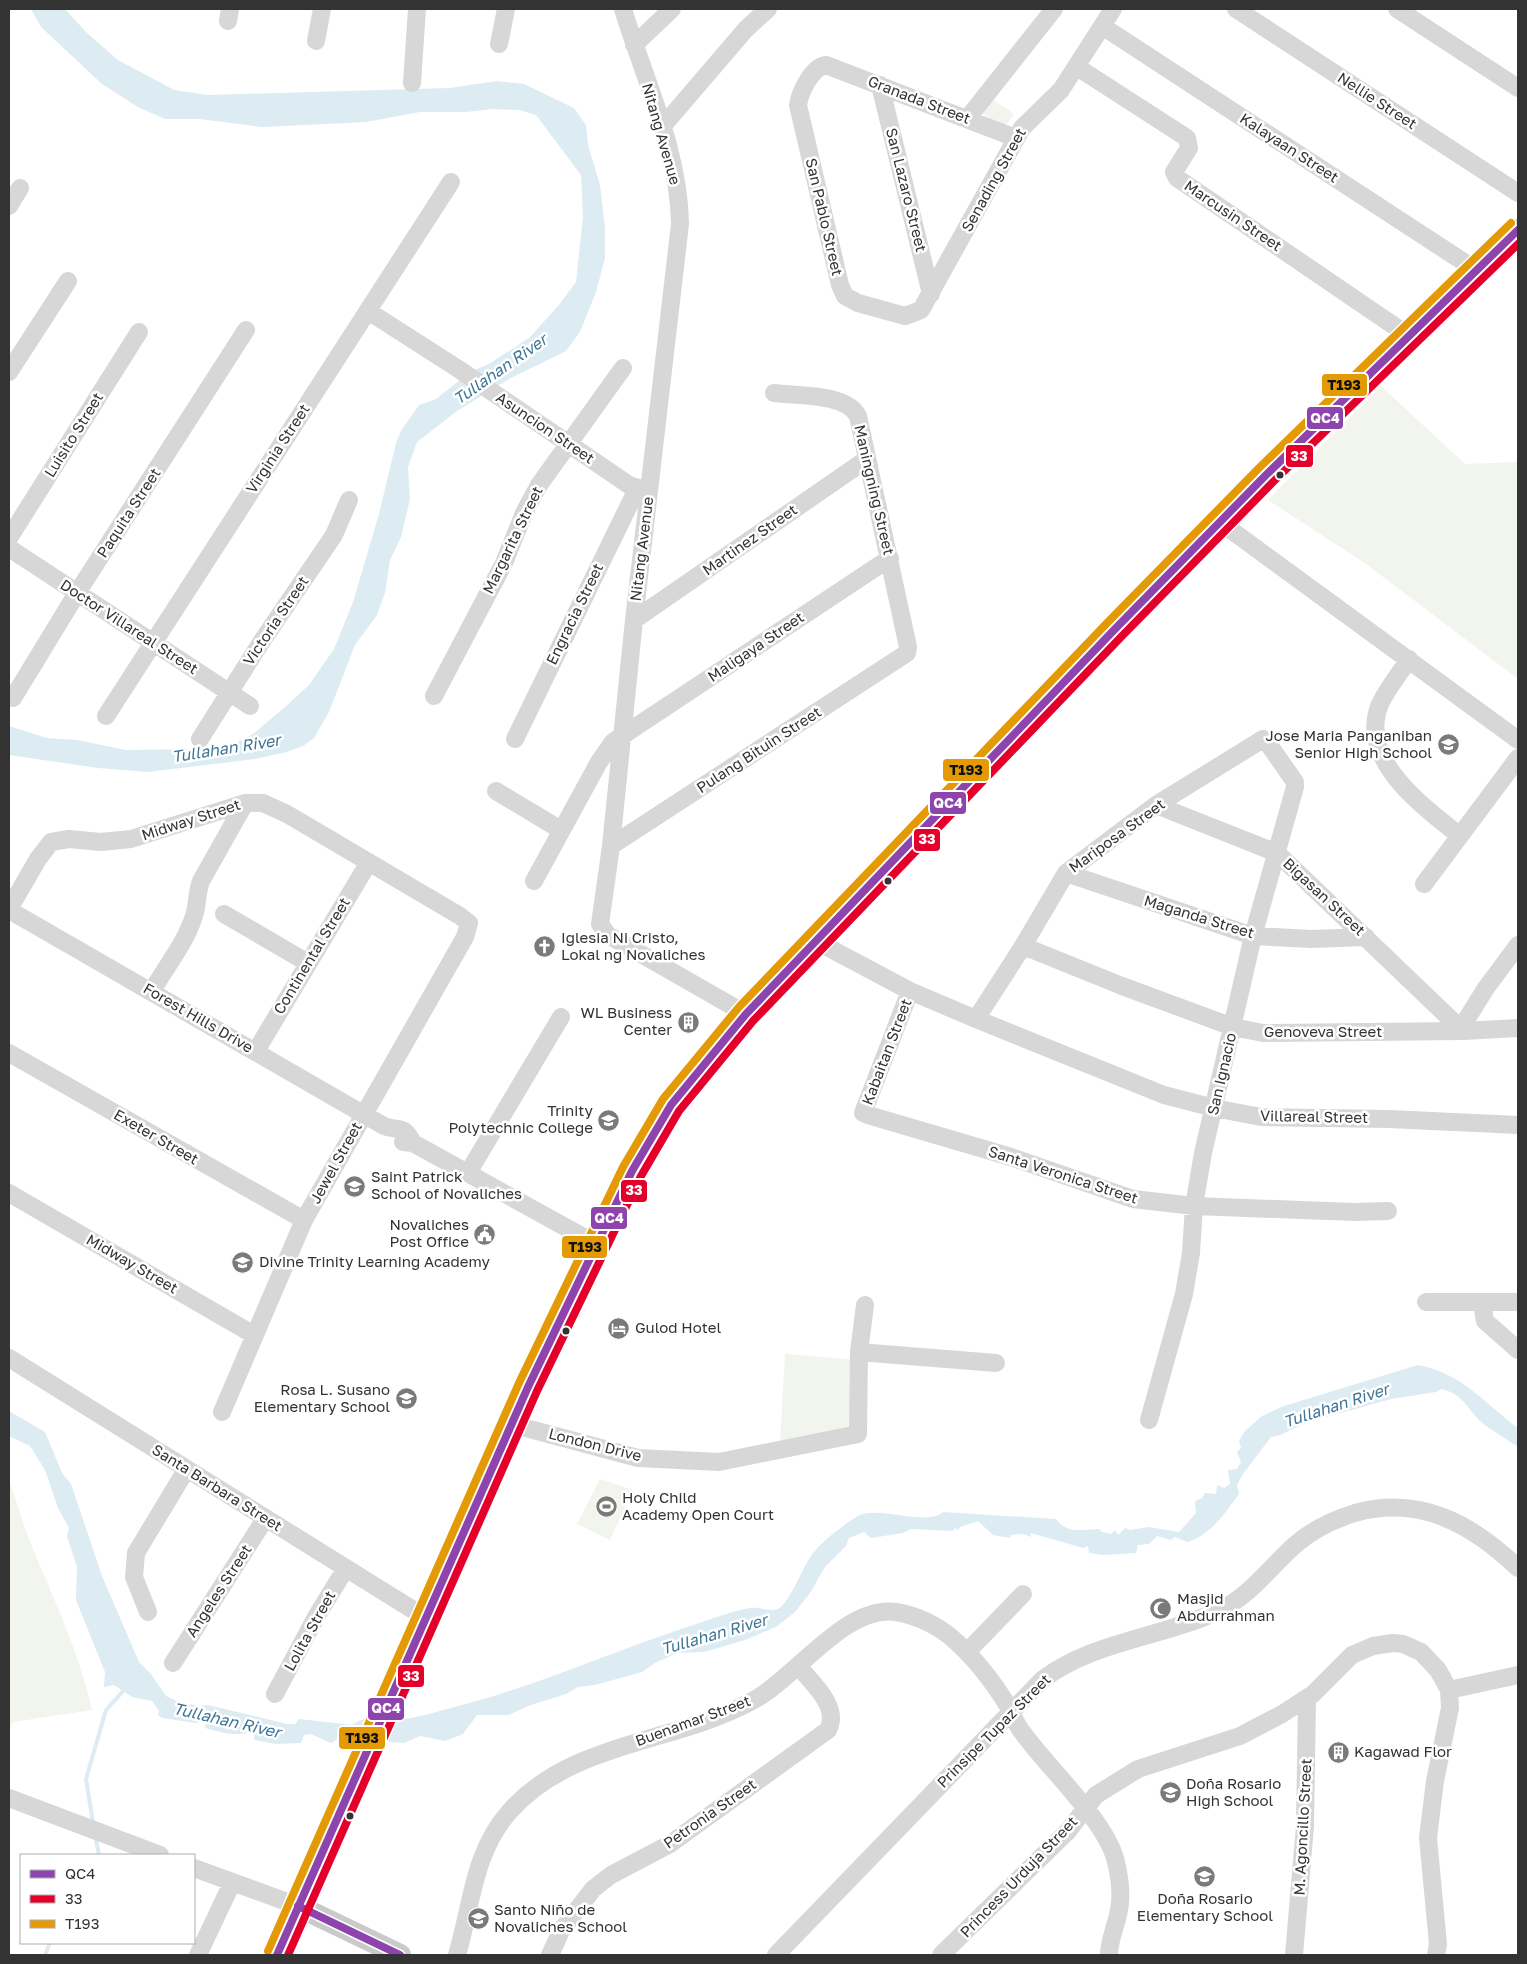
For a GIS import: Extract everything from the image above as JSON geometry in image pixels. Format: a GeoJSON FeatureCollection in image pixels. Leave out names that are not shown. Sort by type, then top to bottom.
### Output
{"type":"FeatureCollection","features":[{"type":"Feature","properties":{"kind":"main road"},"geometry":{"type":"LineString","coordinates":[[278,1955],[511,1424],[632,1170],[671,1105],[746,1014],[1220,522],[1476,270],[1516,238]]}},
{"type":"Feature","properties":{"kind":"main road"},"geometry":{"type":"LineString","coordinates":[[298,1906],[400,1955]]}},
{"type":"Feature","properties":{"kind":"street"},"geometry":{"type":"LineString","coordinates":[[316,41],[322,9]]}},
{"type":"Feature","properties":{"kind":"street"},"geometry":{"type":"LineString","coordinates":[[412,83],[417,9]]}},
{"type":"Feature","properties":{"kind":"street"},"geometry":{"type":"LineString","coordinates":[[499,44],[506,9]]}},
{"type":"Feature","properties":{"kind":"street","name":"Nitang Avenue"},"geometry":{"type":"LineString","coordinates":[[623,9],[662,127],[673,169],[680,224],[643,490],[634,620],[611,846],[600,920],[602,930],[608,935],[746,1014]]}},
{"type":"Feature","properties":{"kind":"street"},"geometry":{"type":"LineString","coordinates":[[634,45],[672,9]]}},
{"type":"Feature","properties":{"kind":"street"},"geometry":{"type":"LineString","coordinates":[[662,127],[746,29],[768,9]]}},
{"type":"Feature","properties":{"kind":"street"},"geometry":{"type":"LineString","coordinates":[[967,119],[1054,9]]}},
{"type":"Feature","properties":{"kind":"street","name":"Senading Street"},"geometry":{"type":"LineString","coordinates":[[921,310],[1016,138],[1030,120],[1056,96],[1077,67],[1113,9]]}},
{"type":"Feature","properties":{"kind":"street","name":"Nellie Street"},"geometry":{"type":"LineString","coordinates":[[1236,9],[1518,193]]}},
{"type":"Feature","properties":{"kind":"street"},"geometry":{"type":"LineString","coordinates":[[1396,9],[1518,88]]}},
{"type":"Feature","properties":{"kind":"street","name":"Kalayaan Street"},"geometry":{"type":"LineString","coordinates":[[1102,26],[1476,270]]}},
{"type":"Feature","properties":{"kind":"street","name":"Granada Street"},"geometry":{"type":"LineString","coordinates":[[821,66],[826,65],[1016,138]]}},
{"type":"Feature","properties":{"kind":"street","name":"San Pablo Street"},"geometry":{"type":"LineString","coordinates":[[821,66],[802,93],[798,105],[842,290],[846,296],[858,303],[905,316],[921,310]]}},
{"type":"Feature","properties":{"kind":"street","name":"Marcusin Street"},"geometry":{"type":"LineString","coordinates":[[1077,67],[1187,138],[1189,148],[1174,172],[1177,178],[1409,336]]}},
{"type":"Feature","properties":{"kind":"street","name":"San Lazaro Street"},"geometry":{"type":"LineString","coordinates":[[880,85],[931,294]]}},
{"type":"Feature","properties":{"kind":"street","name":"Virginia Street"},"geometry":{"type":"LineString","coordinates":[[106,716],[451,182]]}},
{"type":"Feature","properties":{"kind":"street"},"geometry":{"type":"LineString","coordinates":[[9,206],[20,188]]}},
{"type":"Feature","properties":{"kind":"street"},"geometry":{"type":"LineString","coordinates":[[9,372],[68,281]]}},
{"type":"Feature","properties":{"kind":"street","name":"Asuncion Street"},"geometry":{"type":"LineString","coordinates":[[368,311],[460,370],[567,444],[643,490]]}},
{"type":"Feature","properties":{"kind":"street","name":"Paquita Street"},"geometry":{"type":"LineString","coordinates":[[13,698],[77,593],[246,330]]}},
{"type":"Feature","properties":{"kind":"street","name":"Luisito Street"},"geometry":{"type":"LineString","coordinates":[[9,538],[139,332]]}},
{"type":"Feature","properties":{"kind":"street","name":"Margarita Street"},"geometry":{"type":"LineString","coordinates":[[434,696],[504,563],[531,500],[567,444],[623,368]]}},
{"type":"Feature","properties":{"kind":"street","name":"Maningning Street"},"geometry":{"type":"LineString","coordinates":[[774,394],[837,400],[850,406],[858,416],[890,558],[908,647],[907,654]]}},
{"type":"Feature","properties":{"kind":"street","name":"Martinez Street"},"geometry":{"type":"LineString","coordinates":[[634,620],[867,459]]}},
{"type":"Feature","properties":{"kind":"street","name":"Engracia Street"},"geometry":{"type":"LineString","coordinates":[[515,739],[643,490]]}},
{"type":"Feature","properties":{"kind":"street","name":"Victoria Street"},"geometry":{"type":"LineString","coordinates":[[200,739],[229,692],[334,535],[348,500]]}},
{"type":"Feature","properties":{"kind":"street"},"geometry":{"type":"LineString","coordinates":[[1220,522],[1518,740]]}},
{"type":"Feature","properties":{"kind":"street","name":"Doctor Villareal Street"},"geometry":{"type":"LineString","coordinates":[[9,548],[250,706]]}},
{"type":"Feature","properties":{"kind":"street","name":"Maligaya Street"},"geometry":{"type":"LineString","coordinates":[[534,881],[598,762],[613,742],[890,558]]}},
{"type":"Feature","properties":{"kind":"street","name":"Pulang Bituin Street"},"geometry":{"type":"LineString","coordinates":[[611,846],[907,654]]}},
{"type":"Feature","properties":{"kind":"street"},"geometry":{"type":"LineString","coordinates":[[1409,659],[1380,705],[1376,726],[1380,752],[1391,772],[1408,793],[1460,836]]}},
{"type":"Feature","properties":{"kind":"street","name":"Mariposa Street"},"geometry":{"type":"LineString","coordinates":[[976,1019],[1023,946],[1066,873],[1156,806],[1263,739]]}},
{"type":"Feature","properties":{"kind":"street","name":"San Ignacio"},"geometry":{"type":"LineString","coordinates":[[1149,1420],[1184,1294],[1191,1253],[1194,1206],[1253,936],[1295,782],[1263,739]]}},
{"type":"Feature","properties":{"kind":"street"},"geometry":{"type":"LineString","coordinates":[[1424,884],[1518,758]]}},
{"type":"Feature","properties":{"kind":"street"},"geometry":{"type":"LineString","coordinates":[[496,791],[561,830]]}},
{"type":"Feature","properties":{"kind":"street"},"geometry":{"type":"LineString","coordinates":[[152,991],[189,929],[196,909],[197,890],[245,803]]}},
{"type":"Feature","properties":{"kind":"street","name":"Midway Street"},"geometry":{"type":"LineString","coordinates":[[9,909],[41,854],[51,842],[60,839],[101,842],[130,839],[245,803],[263,803],[287,814],[469,923]]}},
{"type":"Feature","properties":{"kind":"street","name":"Bigasan Street"},"geometry":{"type":"LineString","coordinates":[[1156,806],[1276,853],[1462,1029]]}},
{"type":"Feature","properties":{"kind":"street","name":"Continental Street"},"geometry":{"type":"LineString","coordinates":[[256,1051],[369,862]]}},
{"type":"Feature","properties":{"kind":"street","name":"Maganda Street"},"geometry":{"type":"LineString","coordinates":[[1066,873],[1253,936],[1312,939],[1366,937]]}},
{"type":"Feature","properties":{"kind":"street","name":"Forest Hills Drive"},"geometry":{"type":"LineString","coordinates":[[9,909],[386,1127],[396,1127],[408,1134],[413,1143],[596,1244]]}},
{"type":"Feature","properties":{"kind":"street"},"geometry":{"type":"LineString","coordinates":[[224,914],[308,963]]}},
{"type":"Feature","properties":{"kind":"street","name":"Jewel Street"},"geometry":{"type":"LineString","coordinates":[[222,1412],[304,1220],[465,937],[469,923]]}},
{"type":"Feature","properties":{"kind":"street","name":"Villareal Street"},"geometry":{"type":"LineString","coordinates":[[816,941],[910,991],[1164,1095],[1261,1118],[1389,1119],[1518,1125]]}},
{"type":"Feature","properties":{"kind":"street"},"geometry":{"type":"LineString","coordinates":[[1462,1029],[1486,988],[1518,945]]}},
{"type":"Feature","properties":{"kind":"street","name":"Genoveva Street"},"geometry":{"type":"LineString","coordinates":[[1023,946],[1122,986],[1233,1027],[1263,1033],[1518,1028]]}},
{"type":"Feature","properties":{"kind":"street","name":"Kabaitan Street"},"geometry":{"type":"LineString","coordinates":[[863,1113],[910,991]]}},
{"type":"Feature","properties":{"kind":"street"},"geometry":{"type":"LineString","coordinates":[[468,1173],[561,1017]]}},
{"type":"Feature","properties":{"kind":"street","name":"Exeter Street"},"geometry":{"type":"LineString","coordinates":[[9,1053],[304,1220]]}},
{"type":"Feature","properties":{"kind":"street","name":"Santa Veronica Street"},"geometry":{"type":"LineString","coordinates":[[863,1113],[1010,1157],[1133,1199],[1194,1206],[1354,1212],[1388,1210]]}},
{"type":"Feature","properties":{"kind":"street","name":"Midway Street"},"geometry":{"type":"LineString","coordinates":[[9,1193],[254,1335]]}},
{"type":"Feature","properties":{"kind":"street"},"geometry":{"type":"LineString","coordinates":[[1426,1302],[1518,1302]]}},
{"type":"Feature","properties":{"kind":"street"},"geometry":{"type":"LineString","coordinates":[[1482,1303],[1485,1321],[1518,1350]]}},
{"type":"Feature","properties":{"kind":"street"},"geometry":{"type":"LineString","coordinates":[[865,1306],[859,1352],[996,1363]]}},
{"type":"Feature","properties":{"kind":"street","name":"London Drive"},"geometry":{"type":"LineString","coordinates":[[511,1424],[638,1458],[719,1462],[858,1434],[859,1352]]}},
{"type":"Feature","properties":{"kind":"street","name":"Santa Barbara Street"},"geometry":{"type":"LineString","coordinates":[[9,1358],[426,1618]]}},
{"type":"Feature","properties":{"kind":"street"},"geometry":{"type":"LineString","coordinates":[[148,1612],[134,1576],[136,1554],[186,1470]]}},
{"type":"Feature","properties":{"kind":"street","name":"Prinsipe Tupaz Street"},"geometry":{"type":"LineString","coordinates":[[776,1955],[1047,1676],[1080,1657],[1198,1619],[1230,1605],[1304,1537],[1328,1523],[1352,1514],[1392,1506],[1427,1511],[1460,1525],[1491,1545],[1518,1568]]}},
{"type":"Feature","properties":{"kind":"street","name":"Angeles Street"},"geometry":{"type":"LineString","coordinates":[[173,1663],[265,1519]]}},
{"type":"Feature","properties":{"kind":"street","name":"Lolita Street"},"geometry":{"type":"LineString","coordinates":[[275,1694],[316,1617],[346,1568]]}},
{"type":"Feature","properties":{"kind":"street"},"geometry":{"type":"LineString","coordinates":[[966,1652],[1023,1594]]}},
{"type":"Feature","properties":{"kind":"street","name":"Buenamar Street"},"geometry":{"type":"LineString","coordinates":[[457,1955],[476,1872],[485,1847],[505,1817],[532,1790],[554,1775],[584,1761],[719,1716],[752,1702],[771,1690],[830,1638],[852,1623],[874,1612],[894,1612],[920,1618],[949,1635],[991,1680],[1022,1732],[1084,1808],[1114,1854],[1119,1874],[1121,1891],[1119,1912],[1109,1955]]}},
{"type":"Feature","properties":{"kind":"street","name":"Princess Urduja Street"},"geometry":{"type":"LineString","coordinates":[[941,1955],[1068,1831],[1096,1795],[1138,1769],[1240,1736],[1307,1698],[1352,1656],[1372,1646],[1393,1643],[1403,1644],[1421,1652],[1438,1670],[1449,1690]]}},
{"type":"Feature","properties":{"kind":"street","name":"Petronia Street"},"geometry":{"type":"LineString","coordinates":[[550,1955],[561,1931],[593,1889],[611,1876],[670,1844],[828,1730],[832,1724],[831,1711],[827,1702],[799,1667]]}},
{"type":"Feature","properties":{"kind":"street"},"geometry":{"type":"LineString","coordinates":[[1436,1955],[1438,1944],[1428,1838],[1435,1781],[1450,1708],[1449,1690],[1518,1675]]}},
{"type":"Feature","properties":{"kind":"street","name":"M. Agoncillo Street"},"geometry":{"type":"LineString","coordinates":[[1294,1955],[1305,1826],[1307,1698]]}},
{"type":"Feature","properties":{"kind":"street"},"geometry":{"type":"LineString","coordinates":[[9,1798],[157,1854]]}},
{"type":"Feature","properties":{"kind":"street"},"geometry":{"type":"LineString","coordinates":[[195,1868],[298,1906]]}},
{"type":"Feature","properties":{"kind":"street"},"geometry":{"type":"LineString","coordinates":[[198,1955],[232,1883]]}},
{"type":"Feature","properties":{"kind":"shaded area"},"geometry":{"type":"Polygon","coordinates":[[[992,99],[1014,114],[1004,128],[982,113],[992,99]]]}},
{"type":"Feature","properties":{"kind":"shaded area"},"geometry":{"type":"Polygon","coordinates":[[[1381,386],[1465,464],[1518,462],[1518,679],[1366,564],[1268,500],[1381,386]]]}},
{"type":"Feature","properties":{"kind":"shaded area"},"geometry":{"type":"Polygon","coordinates":[[[785,1354],[856,1360],[857,1432],[780,1444],[785,1354]]]}},
{"type":"Feature","properties":{"kind":"shaded area","name":"Holy Child Academy Open Court"},"geometry":{"type":"Polygon","coordinates":[[[600,1479],[633,1490],[610,1540],[577,1524],[600,1479]]]}},
{"type":"Feature","properties":{"kind":"shaded area"},"geometry":{"type":"Polygon","coordinates":[[[9,1481],[30,1542],[73,1646],[92,1710],[13,1722],[9,1731],[9,1481]]]}},
{"type":"Feature","properties":{"kind":"water","name":"Tullahan River"},"geometry":{"type":"Polygon","coordinates":[[[31,9],[65,9],[87,33],[118,60],[174,90],[208,95],[450,88],[497,81],[524,84],[574,108],[586,125],[588,145],[600,185],[605,228],[605,258],[596,292],[580,332],[566,351],[509,379],[457,411],[417,442],[408,467],[410,499],[401,537],[390,560],[385,593],[377,615],[355,645],[329,712],[314,738],[303,746],[287,752],[255,759],[148,772],[98,768],[9,755],[9,726],[47,738],[77,740],[126,750],[201,749],[232,745],[253,734],[309,685],[334,649],[353,602],[379,514],[396,443],[401,431],[419,405],[436,399],[470,372],[489,364],[529,338],[559,305],[576,282],[583,217],[581,175],[536,115],[519,110],[493,109],[466,112],[420,112],[366,122],[262,127],[200,119],[165,119],[138,107],[102,84],[41,27],[31,9]]]}},
{"type":"Feature","properties":{"kind":"water","name":"Tullahan River"},"geometry":{"type":"Polygon","coordinates":[[[1418,1365],[1447,1375],[1483,1399],[1518,1428],[1518,1447],[1483,1424],[1458,1397],[1441,1389],[1436,1392],[1391,1399],[1308,1422],[1280,1435],[1271,1437],[1243,1474],[1237,1485],[1239,1494],[1222,1516],[1203,1535],[1187,1542],[1175,1537],[1171,1540],[1157,1536],[1149,1544],[1138,1545],[1136,1553],[1103,1555],[1089,1553],[1088,1546],[1083,1548],[1031,1533],[1031,1537],[1023,1534],[1011,1535],[1010,1538],[993,1535],[978,1521],[960,1527],[958,1530],[955,1528],[953,1531],[911,1529],[903,1533],[871,1538],[864,1532],[849,1538],[846,1546],[825,1567],[810,1593],[795,1612],[776,1627],[745,1640],[704,1652],[677,1653],[655,1663],[642,1672],[595,1685],[578,1687],[566,1694],[528,1706],[509,1715],[477,1715],[463,1734],[445,1741],[420,1736],[404,1743],[338,1739],[331,1743],[311,1734],[304,1735],[301,1743],[276,1744],[254,1740],[255,1732],[230,1734],[205,1728],[206,1724],[203,1721],[196,1723],[162,1718],[158,1715],[159,1711],[152,1701],[132,1697],[114,1685],[104,1687],[105,1672],[76,1600],[77,1567],[67,1536],[69,1528],[58,1508],[45,1470],[30,1446],[9,1436],[9,1411],[45,1432],[62,1473],[71,1484],[102,1576],[139,1662],[151,1674],[166,1696],[181,1703],[201,1706],[208,1705],[287,1724],[295,1724],[299,1719],[352,1725],[359,1721],[373,1718],[403,1719],[416,1717],[481,1700],[729,1613],[752,1608],[778,1609],[792,1592],[818,1547],[846,1524],[858,1516],[867,1513],[925,1517],[935,1516],[943,1512],[1056,1519],[1071,1529],[1099,1529],[1102,1532],[1111,1534],[1115,1530],[1118,1535],[1125,1528],[1130,1530],[1149,1527],[1179,1532],[1196,1513],[1195,1501],[1202,1498],[1205,1493],[1216,1494],[1217,1485],[1224,1488],[1230,1484],[1228,1470],[1237,1469],[1241,1462],[1237,1452],[1241,1448],[1239,1441],[1244,1432],[1262,1416],[1284,1406],[1418,1365]]]}},
{"type":"Feature","properties":{"kind":"waterway"},"geometry":{"type":"LineString","coordinates":[[93,1823],[86,1779],[106,1710],[125,1689]]}},
{"type":"Feature","properties":{"kind":"waterway"},"geometry":{"type":"LineString","coordinates":[[95,1835],[99,1854]]}},
{"type":"Feature","properties":{"kind":"waterway"},"geometry":{"type":"LineString","coordinates":[[45,1955],[50,1944]]}},
{"type":"Feature","properties":{"kind":"transit line","name":"T193"},"geometry":{"type":"LineString","coordinates":[[268,1951],[519,1383],[623,1167],[663,1099],[739,1007],[1108,622],[1259,468],[1511,223]]}},
{"type":"Feature","properties":{"kind":"transit line","name":"QC4"},"geometry":{"type":"LineString","coordinates":[[277,1955],[528,1387],[632,1171],[671,1105],[746,1014],[1115,629],[1266,475],[1518,230]]}},
{"type":"Feature","properties":{"kind":"transit line","name":"33"},"geometry":{"type":"LineString","coordinates":[[288,1955],[537,1391],[641,1176],[679,1111],[753,1021],[1122,636],[1273,482],[1518,244]]}},
{"type":"Feature","properties":{"kind":"transit line","name":"QC4"},"geometry":{"type":"LineString","coordinates":[[298,1906],[400,1955]]}},
{"type":"Feature","properties":{"kind":"place","name":"Jose Maria Panganiban Senior High School"},"geometry":{"type":"Point","coordinates":[1448,745]}},
{"type":"Feature","properties":{"kind":"place","name":"Iglesia Ni Cristo, Lokal ng Novaliches"},"geometry":{"type":"Point","coordinates":[545,947]}},
{"type":"Feature","properties":{"kind":"place","name":"WL Business Center"},"geometry":{"type":"Point","coordinates":[688,1022]}},
{"type":"Feature","properties":{"kind":"place","name":"Trinity Polytechnic College"},"geometry":{"type":"Point","coordinates":[609,1120]}},
{"type":"Feature","properties":{"kind":"place","name":"Saint Patrick School of Novaliches"},"geometry":{"type":"Point","coordinates":[355,1186]}},
{"type":"Feature","properties":{"kind":"place","name":"Novaliches Post Office"},"geometry":{"type":"Point","coordinates":[485,1234]}},
{"type":"Feature","properties":{"kind":"place","name":"Divine Trinity Learning Academy"},"geometry":{"type":"Point","coordinates":[243,1262]}},
{"type":"Feature","properties":{"kind":"place","name":"Gulod Hotel"},"geometry":{"type":"Point","coordinates":[619,1328]}},
{"type":"Feature","properties":{"kind":"place","name":"Rosa L. Susano Elementary School"},"geometry":{"type":"Point","coordinates":[406,1399]}},
{"type":"Feature","properties":{"kind":"place","name":"Holy Child Academy Open Court"},"geometry":{"type":"Point","coordinates":[606,1507]}},
{"type":"Feature","properties":{"kind":"place","name":"Masjid Abdurrahman"},"geometry":{"type":"Point","coordinates":[1161,1608]}},
{"type":"Feature","properties":{"kind":"place","name":"Kagawad Flor"},"geometry":{"type":"Point","coordinates":[1338,1752]}},
{"type":"Feature","properties":{"kind":"place","name":"Doña Rosario High School"},"geometry":{"type":"Point","coordinates":[1170,1793]}},
{"type":"Feature","properties":{"kind":"place","name":"Doña Rosario Elementary School"},"geometry":{"type":"Point","coordinates":[1205,1876]}},
{"type":"Feature","properties":{"kind":"place","name":"Santo Niño de Novaliches School"},"geometry":{"type":"Point","coordinates":[478,1919]}}]}
